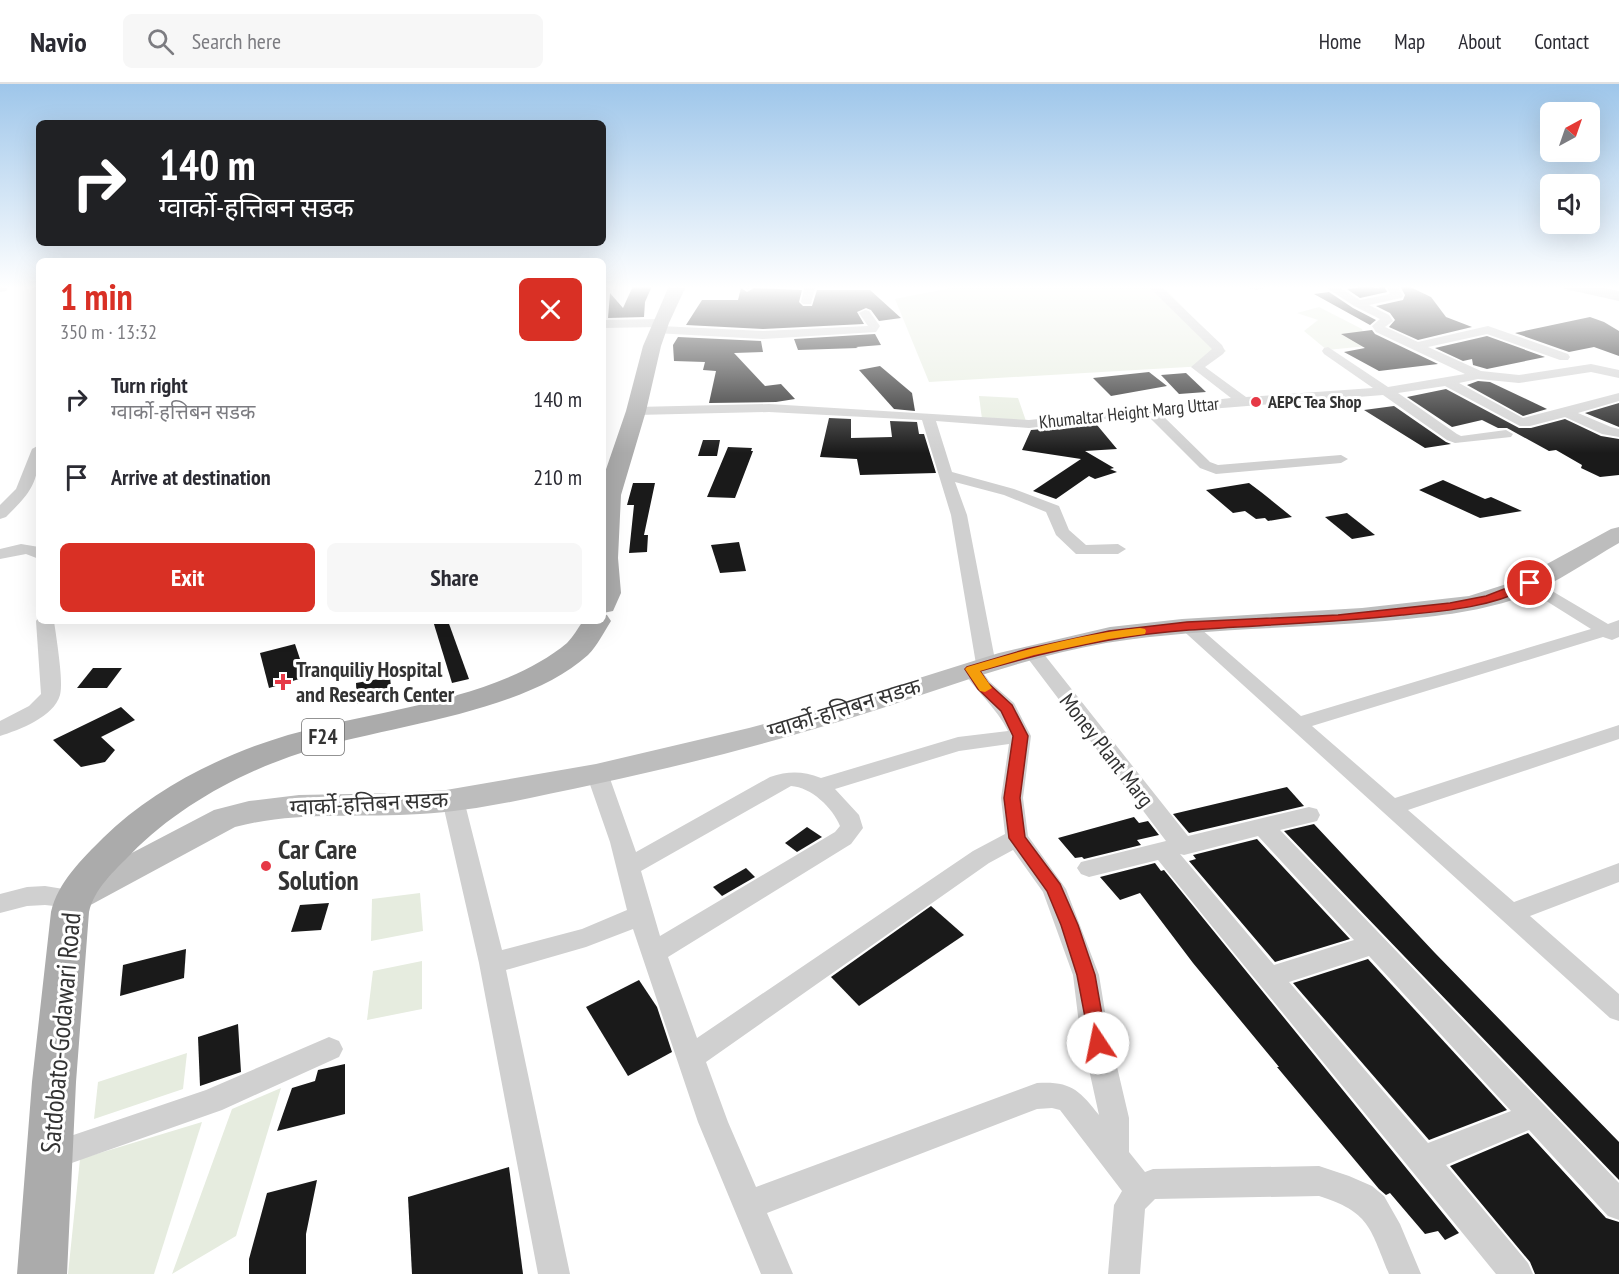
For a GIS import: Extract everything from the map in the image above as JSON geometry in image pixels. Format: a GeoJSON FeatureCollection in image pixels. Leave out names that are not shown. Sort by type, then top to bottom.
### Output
{"type":"FeatureCollection","features":[{"type":"Feature","properties":{"kind":"main road"},"geometry":{"type":"LineString","coordinates":[[606,542],[609,495],[636,411],[654,342]]}},
{"type":"Feature","properties":{"kind":"main road","name":"ग्वार्को-हत्तिबन सडक"},"geometry":{"type":"LineString","coordinates":[[74,899],[225,818],[244,812],[276,807],[453,800],[597,774],[840,712],[979,667],[1032,652],[1109,635],[1187,626],[1338,618],[1450,607],[1488,599],[1515,590],[1619,534]]}},
{"type":"Feature","properties":{"kind":"main road"},"geometry":{"type":"LineString","coordinates":[[606,576],[606,596]]}},
{"type":"Feature","properties":{"kind":"main road","name":"Satdobato-Godawari Road"},"geometry":{"type":"LineString","coordinates":[[42,1274],[59,1015],[74,899],[109,853],[152,813],[229,768],[300,742],[464,704],[537,676],[572,653],[593,631],[596,624]]}},
{"type":"Feature","properties":{"kind":"street"},"geometry":{"type":"LineString","coordinates":[[1211,342],[1219,351],[1197,367],[1244,401]]}},
{"type":"Feature","properties":{"kind":"street"},"geometry":{"type":"LineString","coordinates":[[1407,342],[1478,375]]}},
{"type":"Feature","properties":{"kind":"street"},"geometry":{"type":"LineString","coordinates":[[1417,346],[1437,342]]}},
{"type":"Feature","properties":{"kind":"street"},"geometry":{"type":"LineString","coordinates":[[1520,342],[1564,357]]}},
{"type":"Feature","properties":{"kind":"street"},"geometry":{"type":"LineString","coordinates":[[1328,351],[1474,450]]}},
{"type":"Feature","properties":{"kind":"street","name":"Khumaltar Height Marg Uttar"},"geometry":{"type":"LineString","coordinates":[[636,411],[769,408],[1029,424],[1244,401],[1384,391],[1478,375],[1519,379],[1591,368],[1619,374]]}},
{"type":"Feature","properties":{"kind":"street"},"geometry":{"type":"LineString","coordinates":[[1447,382],[1520,422],[1530,422],[1619,397]]}},
{"type":"Feature","properties":{"kind":"street"},"geometry":{"type":"LineString","coordinates":[[1150,411],[1205,465],[1216,471],[1341,459]]}},
{"type":"Feature","properties":{"kind":"street"},"geometry":{"type":"LineString","coordinates":[[1568,412],[1607,431],[1619,433]]}},
{"type":"Feature","properties":{"kind":"street"},"geometry":{"type":"LineString","coordinates":[[928,416],[959,515],[983,686],[1007,708],[1021,736],[1012,798],[1017,838],[1054,889],[1086,975],[1114,1118],[1114,1157]]}},
{"type":"Feature","properties":{"kind":"street"},"geometry":{"type":"LineString","coordinates":[[1460,440],[1506,434]]}},
{"type":"Feature","properties":{"kind":"street"},"geometry":{"type":"LineString","coordinates":[[0,514],[23,491],[36,457]]}},
{"type":"Feature","properties":{"kind":"street"},"geometry":{"type":"LineString","coordinates":[[945,475],[1009,492],[1053,509],[1062,532],[1082,550],[1118,549]]}},
{"type":"Feature","properties":{"kind":"street"},"geometry":{"type":"LineString","coordinates":[[0,554],[26,549],[36,551]]}},
{"type":"Feature","properties":{"kind":"street"},"geometry":{"type":"LineString","coordinates":[[1530,583],[1614,631]]}},
{"type":"Feature","properties":{"kind":"street"},"geometry":{"type":"LineString","coordinates":[[0,729],[41,708],[48,701],[51,694],[45,624]]}},
{"type":"Feature","properties":{"kind":"street"},"geometry":{"type":"LineString","coordinates":[[1187,626],[1299,723],[1619,1010]]}},
{"type":"Feature","properties":{"kind":"street"},"geometry":{"type":"LineString","coordinates":[[1299,723],[1614,631]]}},
{"type":"Feature","properties":{"kind":"street","name":"Money Plant Marg"},"geometry":{"type":"LineString","coordinates":[[1032,652],[1268,978],[1425,1159],[1517,1274]]}},
{"type":"Feature","properties":{"kind":"street"},"geometry":{"type":"LineString","coordinates":[[1391,807],[1619,732]]}},
{"type":"Feature","properties":{"kind":"street"},"geometry":{"type":"LineString","coordinates":[[819,786],[958,744],[1021,736]]}},
{"type":"Feature","properties":{"kind":"street"},"geometry":{"type":"LineString","coordinates":[[597,774],[622,842],[640,914],[713,1122],[777,1274]]}},
{"type":"Feature","properties":{"kind":"street"},"geometry":{"type":"LineString","coordinates":[[628,868],[778,782],[792,777],[803,778],[819,786],[851,821],[852,828],[843,838],[654,953]]}},
{"type":"Feature","properties":{"kind":"street"},"geometry":{"type":"LineString","coordinates":[[453,800],[492,963],[554,1274]]}},
{"type":"Feature","properties":{"kind":"street"},"geometry":{"type":"LineString","coordinates":[[1089,868],[1309,815]]}},
{"type":"Feature","properties":{"kind":"street"},"geometry":{"type":"LineString","coordinates":[[1263,827],[1619,1205]]}},
{"type":"Feature","properties":{"kind":"street"},"geometry":{"type":"LineString","coordinates":[[690,1058],[981,857],[1017,838]]}},
{"type":"Feature","properties":{"kind":"street"},"geometry":{"type":"LineString","coordinates":[[1511,913],[1619,872]]}},
{"type":"Feature","properties":{"kind":"street"},"geometry":{"type":"LineString","coordinates":[[0,904],[26,895],[47,894],[74,899]]}},
{"type":"Feature","properties":{"kind":"street"},"geometry":{"type":"LineString","coordinates":[[492,963],[583,940],[640,914]]}},
{"type":"Feature","properties":{"kind":"street"},"geometry":{"type":"LineString","coordinates":[[1268,978],[1375,944]]}},
{"type":"Feature","properties":{"kind":"street"},"geometry":{"type":"LineString","coordinates":[[50,1157],[212,1101],[329,1049]]}},
{"type":"Feature","properties":{"kind":"street"},"geometry":{"type":"LineString","coordinates":[[748,1205],[1037,1096],[1052,1095],[1069,1100],[1140,1190]]}},
{"type":"Feature","properties":{"kind":"street"},"geometry":{"type":"LineString","coordinates":[[1425,1159],[1534,1115]]}},
{"type":"Feature","properties":{"kind":"street"},"geometry":{"type":"LineString","coordinates":[[1124,1274],[1130,1205],[1140,1190],[1153,1184],[1319,1181],[1342,1188],[1365,1200],[1377,1214],[1405,1274]]}},
{"type":"Feature","properties":{"kind":"shaded area"},"geometry":{"type":"Polygon","coordinates":[[[912,342],[1217,342],[1226,351],[1205,366],[929,382],[912,342]]]}},
{"type":"Feature","properties":{"kind":"shaded area"},"geometry":{"type":"Polygon","coordinates":[[[1317,342],[1366,342],[1367,346],[1327,350],[1317,342]]]}},
{"type":"Feature","properties":{"kind":"shaded area"},"geometry":{"type":"Polygon","coordinates":[[[979,396],[1018,398],[1026,421],[982,419],[979,396]]]}},
{"type":"Feature","properties":{"kind":"shaded area"},"geometry":{"type":"Polygon","coordinates":[[[420,893],[423,931],[371,941],[372,899],[420,893]]]}},
{"type":"Feature","properties":{"kind":"shaded area"},"geometry":{"type":"Polygon","coordinates":[[[422,961],[422,1009],[367,1020],[373,971],[422,961]]]}},
{"type":"Feature","properties":{"kind":"shaded area"},"geometry":{"type":"Polygon","coordinates":[[[187,1053],[183,1089],[94,1119],[98,1082],[187,1053]]]}},
{"type":"Feature","properties":{"kind":"shaded area"},"geometry":{"type":"Polygon","coordinates":[[[281,1088],[236,1236],[172,1274],[232,1109],[281,1088]]]}},
{"type":"Feature","properties":{"kind":"shaded area"},"geometry":{"type":"Polygon","coordinates":[[[202,1122],[154,1274],[68,1274],[80,1159],[202,1122]]]}},
{"type":"Feature","properties":{"kind":"building"},"geometry":{"type":"Polygon","coordinates":[[[675,342],[761,342],[763,352],[734,353],[765,386],[781,384],[795,399],[776,402],[709,403],[716,371],[703,370],[705,362],[674,361],[673,345],[675,342]]]}},
{"type":"Feature","properties":{"kind":"building"},"geometry":{"type":"Polygon","coordinates":[[[795,342],[879,342],[881,345],[856,347],[858,348],[798,350],[795,342]]]}},
{"type":"Feature","properties":{"kind":"building"},"geometry":{"type":"Polygon","coordinates":[[[1354,342],[1391,342],[1438,364],[1379,371],[1344,352],[1365,348],[1354,342]]]}},
{"type":"Feature","properties":{"kind":"building"},"geometry":{"type":"Polygon","coordinates":[[[1463,342],[1502,342],[1545,357],[1487,369],[1473,365],[1472,359],[1463,361],[1435,348],[1463,342]]]}},
{"type":"Feature","properties":{"kind":"building"},"geometry":{"type":"Polygon","coordinates":[[[1539,342],[1619,342],[1619,356],[1594,347],[1569,352],[1539,342]]]}},
{"type":"Feature","properties":{"kind":"building"},"geometry":{"type":"Polygon","coordinates":[[[880,366],[912,393],[915,411],[894,409],[859,370],[880,366]]]}},
{"type":"Feature","properties":{"kind":"building"},"geometry":{"type":"Polygon","coordinates":[[[1149,372],[1167,386],[1111,396],[1093,378],[1149,372]]]}},
{"type":"Feature","properties":{"kind":"building"},"geometry":{"type":"Polygon","coordinates":[[[1186,373],[1206,392],[1179,394],[1161,375],[1186,373]]]}},
{"type":"Feature","properties":{"kind":"building"},"geometry":{"type":"Polygon","coordinates":[[[1478,381],[1490,382],[1547,409],[1523,416],[1467,385],[1478,381]]]}},
{"type":"Feature","properties":{"kind":"building"},"geometry":{"type":"Polygon","coordinates":[[[1446,389],[1519,428],[1531,428],[1565,419],[1601,436],[1619,439],[1619,475],[1600,477],[1581,468],[1582,465],[1556,450],[1549,451],[1507,428],[1498,428],[1482,420],[1452,427],[1407,397],[1446,389]]]}},
{"type":"Feature","properties":{"kind":"building"},"geometry":{"type":"Polygon","coordinates":[[[1619,403],[1619,427],[1585,413],[1619,403]]]}},
{"type":"Feature","properties":{"kind":"building"},"geometry":{"type":"Polygon","coordinates":[[[1394,406],[1451,444],[1425,448],[1364,410],[1394,406]]]}},
{"type":"Feature","properties":{"kind":"building"},"geometry":{"type":"Polygon","coordinates":[[[829,418],[851,419],[851,438],[892,437],[890,421],[917,422],[919,434],[924,434],[936,473],[860,475],[857,459],[820,457],[829,418]]]}},
{"type":"Feature","properties":{"kind":"building"},"geometry":{"type":"Polygon","coordinates":[[[1097,425],[1117,449],[1085,451],[1117,472],[1095,479],[1089,476],[1056,499],[1033,491],[1081,459],[1022,450],[1031,430],[1097,425]]]}},
{"type":"Feature","properties":{"kind":"building"},"geometry":{"type":"Polygon","coordinates":[[[703,440],[720,440],[717,456],[698,456],[703,440]]]}},
{"type":"Feature","properties":{"kind":"building"},"geometry":{"type":"Polygon","coordinates":[[[728,447],[752,448],[751,451],[753,451],[735,498],[707,497],[728,447]]]}},
{"type":"Feature","properties":{"kind":"building"},"geometry":{"type":"Polygon","coordinates":[[[1443,480],[1485,499],[1491,497],[1522,511],[1480,518],[1419,490],[1443,480]]]}},
{"type":"Feature","properties":{"kind":"building"},"geometry":{"type":"Polygon","coordinates":[[[633,483],[655,483],[644,535],[648,535],[647,552],[629,553],[634,505],[627,505],[633,483]]]}},
{"type":"Feature","properties":{"kind":"building"},"geometry":{"type":"Polygon","coordinates":[[[1249,483],[1292,517],[1268,521],[1265,518],[1256,519],[1245,511],[1233,513],[1206,490],[1249,483]]]}},
{"type":"Feature","properties":{"kind":"building"},"geometry":{"type":"Polygon","coordinates":[[[1347,513],[1375,535],[1352,539],[1325,517],[1347,513]]]}},
{"type":"Feature","properties":{"kind":"building"},"geometry":{"type":"Polygon","coordinates":[[[739,542],[746,571],[720,573],[711,545],[739,542]]]}},
{"type":"Feature","properties":{"kind":"building"},"geometry":{"type":"Polygon","coordinates":[[[434,624],[449,624],[469,679],[452,683],[434,624]]]}},
{"type":"Feature","properties":{"kind":"building"},"geometry":{"type":"Polygon","coordinates":[[[295,644],[306,677],[269,688],[260,653],[295,644]]]}},
{"type":"Feature","properties":{"kind":"building"},"geometry":{"type":"Polygon","coordinates":[[[93,668],[122,668],[107,688],[77,688],[93,668]]]}},
{"type":"Feature","properties":{"kind":"building"},"geometry":{"type":"Polygon","coordinates":[[[390,677],[392,698],[357,704],[356,683],[390,677]]]}},
{"type":"Feature","properties":{"kind":"building"},"geometry":{"type":"Polygon","coordinates":[[[121,707],[135,720],[101,737],[115,750],[105,762],[81,767],[53,740],[121,707]]]}},
{"type":"Feature","properties":{"kind":"building"},"geometry":{"type":"Polygon","coordinates":[[[1287,787],[1304,806],[1189,833],[1173,814],[1287,787]]]}},
{"type":"Feature","properties":{"kind":"building"},"geometry":{"type":"Polygon","coordinates":[[[1134,817],[1139,823],[1148,821],[1159,835],[1137,840],[1141,845],[1084,859],[1075,858],[1058,838],[1134,817]]]}},
{"type":"Feature","properties":{"kind":"building"},"geometry":{"type":"Polygon","coordinates":[[[1314,824],[1435,953],[1619,1142],[1619,1180],[1284,831],[1314,824]]]}},
{"type":"Feature","properties":{"kind":"building"},"geometry":{"type":"Polygon","coordinates":[[[807,827],[822,837],[797,852],[785,843],[807,827]]]}},
{"type":"Feature","properties":{"kind":"building"},"geometry":{"type":"Polygon","coordinates":[[[1257,839],[1350,939],[1275,962],[1189,861],[1196,859],[1193,855],[1257,839]]]}},
{"type":"Feature","properties":{"kind":"building"},"geometry":{"type":"Polygon","coordinates":[[[1155,863],[1161,871],[1164,870],[1459,1233],[1445,1240],[1438,1231],[1425,1234],[1390,1193],[1386,1195],[1379,1189],[1193,963],[1140,893],[1120,900],[1100,877],[1155,863]]]}},
{"type":"Feature","properties":{"kind":"building"},"geometry":{"type":"Polygon","coordinates":[[[746,868],[755,877],[722,896],[713,887],[746,868]]]}},
{"type":"Feature","properties":{"kind":"building"},"geometry":{"type":"Polygon","coordinates":[[[329,903],[321,930],[291,932],[300,905],[329,903]]]}},
{"type":"Feature","properties":{"kind":"building"},"geometry":{"type":"Polygon","coordinates":[[[931,906],[964,935],[859,1006],[831,977],[931,906]]]}},
{"type":"Feature","properties":{"kind":"building"},"geometry":{"type":"Polygon","coordinates":[[[186,949],[184,978],[120,996],[123,965],[186,949]]]}},
{"type":"Feature","properties":{"kind":"building"},"geometry":{"type":"Polygon","coordinates":[[[1368,959],[1507,1110],[1429,1140],[1293,983],[1368,959]]]}},
{"type":"Feature","properties":{"kind":"building"},"geometry":{"type":"Polygon","coordinates":[[[639,980],[657,1007],[672,1052],[628,1076],[586,1007],[639,980]]]}},
{"type":"Feature","properties":{"kind":"building"},"geometry":{"type":"Polygon","coordinates":[[[238,1024],[241,1072],[200,1086],[198,1037],[238,1024]]]}},
{"type":"Feature","properties":{"kind":"building"},"geometry":{"type":"Polygon","coordinates":[[[345,1064],[345,1114],[277,1131],[292,1088],[315,1081],[318,1070],[345,1064]]]}},
{"type":"Feature","properties":{"kind":"building"},"geometry":{"type":"Polygon","coordinates":[[[1528,1133],[1606,1218],[1619,1222],[1619,1274],[1535,1274],[1530,1262],[1450,1166],[1528,1133]]]}},
{"type":"Feature","properties":{"kind":"building"},"geometry":{"type":"Polygon","coordinates":[[[509,1167],[523,1274],[412,1274],[408,1197],[509,1167]]]}},
{"type":"Feature","properties":{"kind":"building"},"geometry":{"type":"Polygon","coordinates":[[[317,1180],[306,1234],[306,1274],[249,1274],[249,1259],[267,1193],[317,1180]]]}},
{"type":"Feature","properties":{"kind":"slow traffic"},"geometry":{"type":"LineString","coordinates":[[985,688],[971,669],[1032,652],[1109,635],[1140,631]]}},
{"type":"Feature","properties":{"kind":"place","name":"AEPC Tea Shop"},"geometry":{"type":"Point","coordinates":[1256,402]}},
{"type":"Feature","properties":{"kind":"place","name":"Tranquiliy Hospital and Research Center"},"geometry":{"type":"Point","coordinates":[283,682]}},
{"type":"Feature","properties":{"kind":"place","name":"Car Care Solution"},"geometry":{"type":"Point","coordinates":[266,866]}},
{"type":"Feature","properties":{"kind":"route"},"geometry":{"type":"LineString","coordinates":[[1098,1043],[1086,975],[1069,925],[1054,889],[1043,870],[1024,851],[1017,838],[1012,798],[1021,736],[1007,708],[983,686],[971,669],[1032,652],[1109,635],[1187,626],[1338,618],[1450,607],[1488,599],[1530,583]]}}]}
